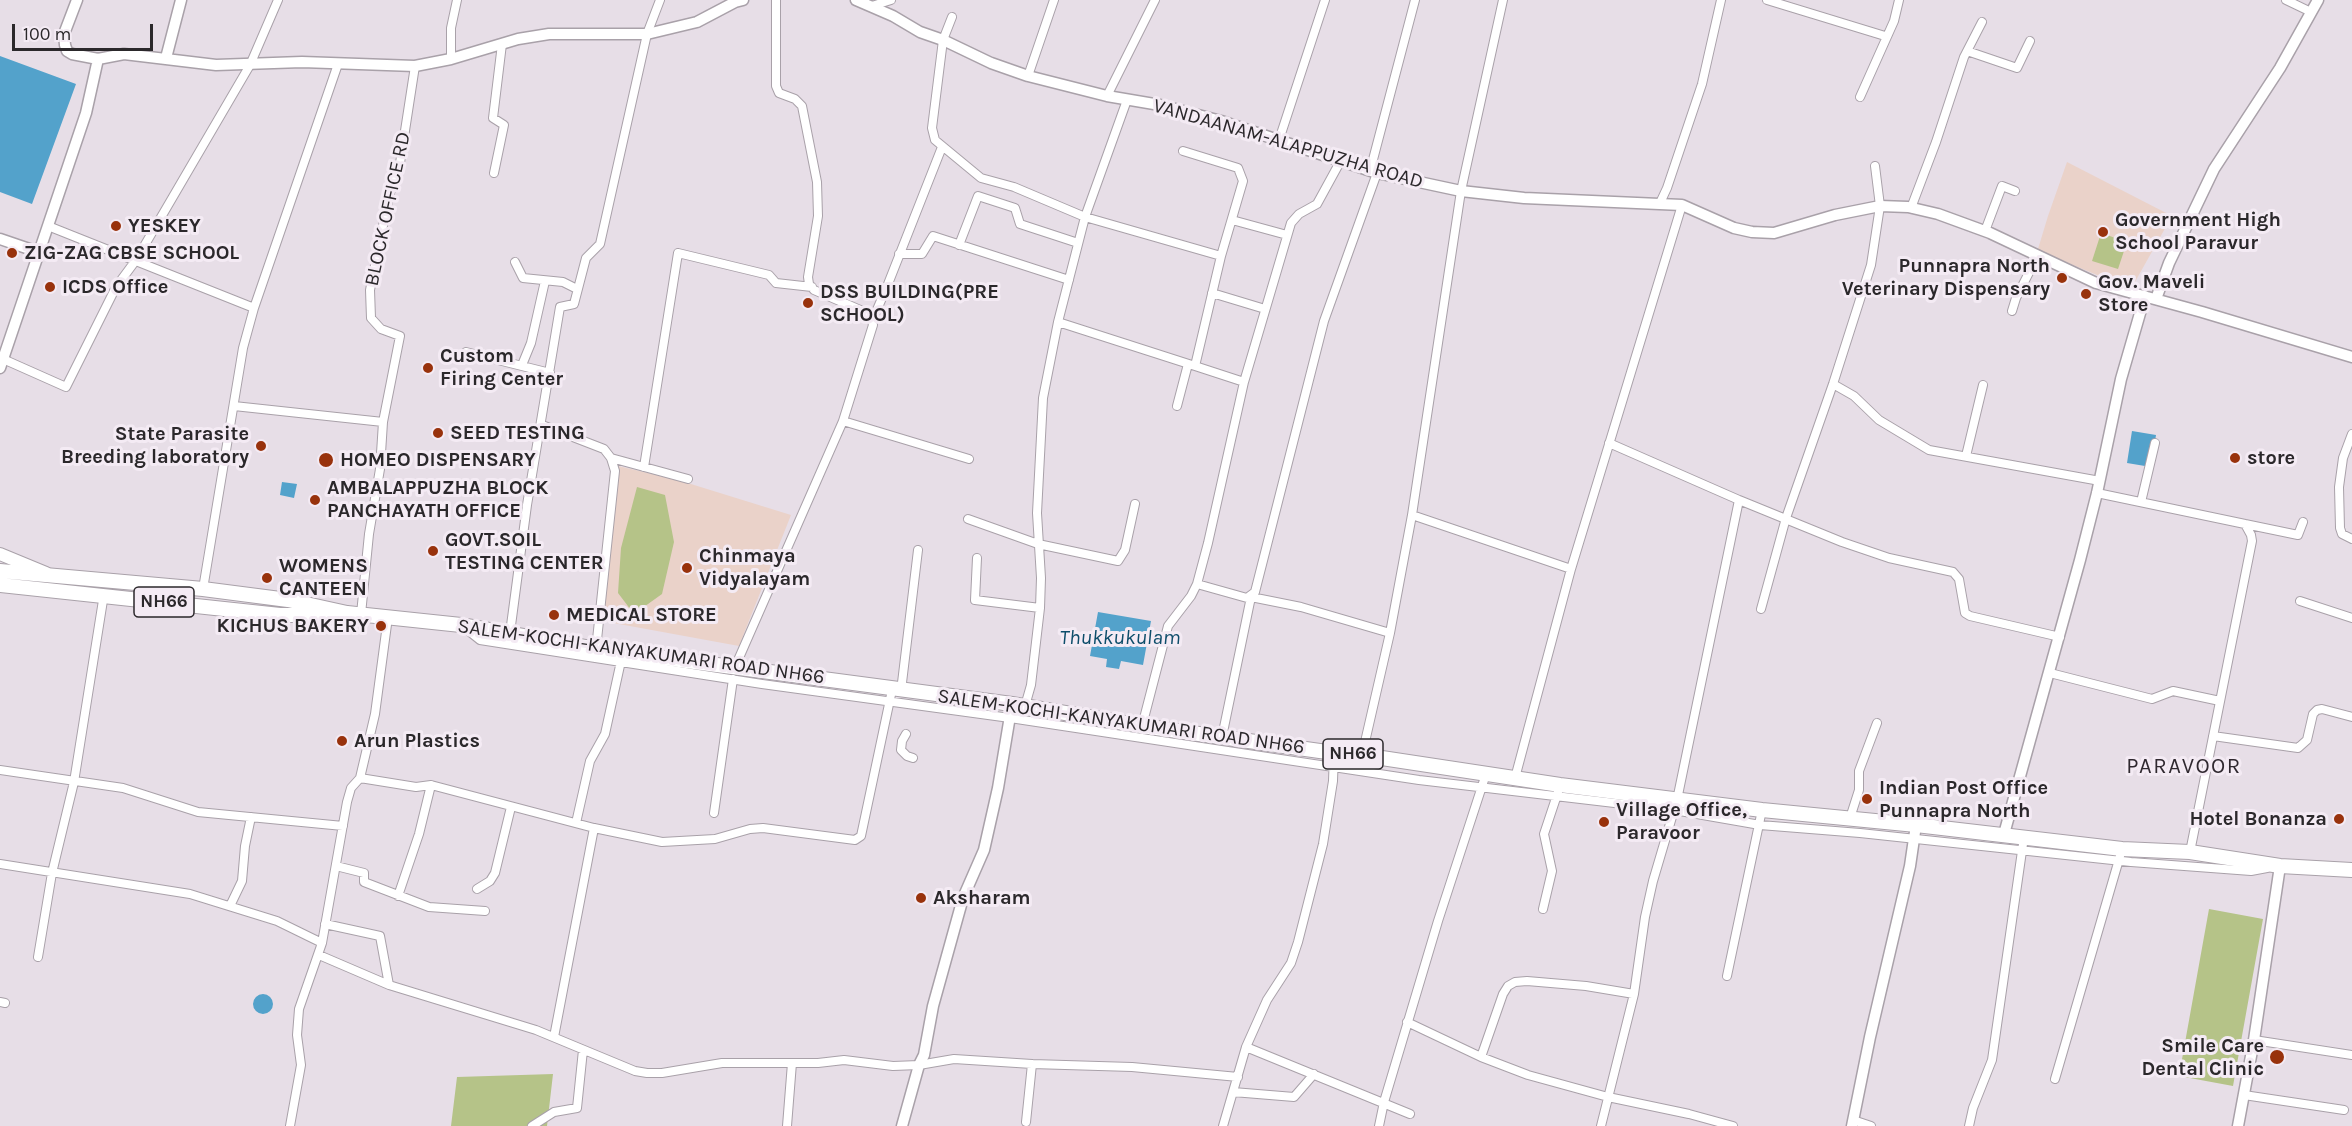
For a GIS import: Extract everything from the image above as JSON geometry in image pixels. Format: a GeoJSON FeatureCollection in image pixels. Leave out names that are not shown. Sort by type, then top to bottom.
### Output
{"type":"FeatureCollection","features":[{"type":"Feature","properties":{"kind":"highway","name":"SALEM-KOCHI-KANYAKUMARI ROAD NH66"},"geometry":{"type":"LineString","coordinates":[[0,571],[203,589],[288,600],[359,614],[461,625],[510,633],[734,673],[1362,755],[1484,781],[1515,777],[1558,790],[1675,805],[1850,818],[1915,831],[2004,834],[2023,844],[2120,855],[2190,852],[2280,866],[2352,870]]}},
{"type":"Feature","properties":{"kind":"highway","name":"NH66"},"geometry":{"type":"LineString","coordinates":[[0,585],[104,594],[280,615],[315,617],[359,614]]}},
{"type":"Feature","properties":{"kind":"main road"},"geometry":{"type":"LineString","coordinates":[[77,0],[64,33],[67,51],[72,54],[98,59],[124,54],[216,65],[302,62],[415,66],[451,59],[518,39],[549,34],[647,33],[698,22],[743,0]]}},
{"type":"Feature","properties":{"kind":"main road"},"geometry":{"type":"LineString","coordinates":[[166,58],[181,0]]}},
{"type":"Feature","properties":{"kind":"main road","name":"VANDAANAM-ALAPPUZHA ROAD"},"geometry":{"type":"LineString","coordinates":[[856,0],[920,32],[1028,76],[1107,96],[1160,105],[1278,140],[1374,172],[1461,190],[1524,198],[1660,203],[1682,206],[1734,228],[1752,232],[1774,233],[1834,214],[1880,206],[1911,208],[1938,214],[1985,231],[2096,283],[2352,357]]}},
{"type":"Feature","properties":{"kind":"main road"},"geometry":{"type":"LineString","coordinates":[[2156,299],[2169,263],[2214,169],[2280,68],[2318,0]]}},
{"type":"Feature","properties":{"kind":"main road"},"geometry":{"type":"LineString","coordinates":[[2,364],[86,113],[98,59]]}},
{"type":"Feature","properties":{"kind":"main road"},"geometry":{"type":"LineString","coordinates":[[0,239],[38,252]]}},
{"type":"Feature","properties":{"kind":"main road"},"geometry":{"type":"LineString","coordinates":[[2004,834],[2060,637],[2097,493],[2121,379],[2145,296]]}},
{"type":"Feature","properties":{"kind":"main road"},"geometry":{"type":"LineString","coordinates":[[0,554],[48,574]]}},
{"type":"Feature","properties":{"kind":"main road"},"geometry":{"type":"LineString","coordinates":[[902,1126],[919,1065],[924,1055],[933,1006],[963,898],[984,850],[1016,709]]}},
{"type":"Feature","properties":{"kind":"main road"},"geometry":{"type":"LineString","coordinates":[[1853,1123],[1870,1037],[1910,866],[1915,831]]}},
{"type":"Feature","properties":{"kind":"main road"},"geometry":{"type":"LineString","coordinates":[[2238,1126],[2254,1040],[2280,866]]}},
{"type":"Feature","properties":{"kind":"street"},"geometry":{"type":"LineString","coordinates":[[2,364],[66,387],[111,297],[136,260],[250,65],[278,0]]}},
{"type":"Feature","properties":{"kind":"street"},"geometry":{"type":"LineString","coordinates":[[451,59],[451,28],[457,0]]}},
{"type":"Feature","properties":{"kind":"street"},"geometry":{"type":"LineString","coordinates":[[510,633],[527,505],[560,307],[574,304],[586,258],[600,244],[647,33],[660,0]]}},
{"type":"Feature","properties":{"kind":"street"},"geometry":{"type":"LineString","coordinates":[[776,0],[776,86],[779,93],[795,99],[801,106],[817,182],[818,216],[808,277],[812,286]]}},
{"type":"Feature","properties":{"kind":"street"},"geometry":{"type":"LineString","coordinates":[[872,6],[891,0]]}},
{"type":"Feature","properties":{"kind":"street"},"geometry":{"type":"LineString","coordinates":[[1028,76],[1054,0]]}},
{"type":"Feature","properties":{"kind":"street"},"geometry":{"type":"LineString","coordinates":[[1107,96],[1155,0]]}},
{"type":"Feature","properties":{"kind":"street"},"geometry":{"type":"LineString","coordinates":[[1278,140],[1325,0]]}},
{"type":"Feature","properties":{"kind":"street"},"geometry":{"type":"LineString","coordinates":[[1222,737],[1251,597],[1255,592],[1324,321],[1374,172],[1415,0]]}},
{"type":"Feature","properties":{"kind":"street"},"geometry":{"type":"LineString","coordinates":[[1362,755],[1390,633],[1412,515],[1461,190],[1503,0]]}},
{"type":"Feature","properties":{"kind":"street"},"geometry":{"type":"LineString","coordinates":[[1660,203],[1702,84],[1721,0]]}},
{"type":"Feature","properties":{"kind":"street"},"geometry":{"type":"LineString","coordinates":[[1767,0],[1886,36]]}},
{"type":"Feature","properties":{"kind":"street"},"geometry":{"type":"LineString","coordinates":[[1860,97],[1894,21],[1899,0]]}},
{"type":"Feature","properties":{"kind":"street"},"geometry":{"type":"LineString","coordinates":[[2286,0],[2312,12]]}},
{"type":"Feature","properties":{"kind":"street"},"geometry":{"type":"LineString","coordinates":[[952,17],[943,40],[932,128],[935,140],[942,147],[981,178],[1014,187],[1085,217],[1221,256]]}},
{"type":"Feature","properties":{"kind":"street"},"geometry":{"type":"LineString","coordinates":[[1911,208],[1967,51],[1982,22]]}},
{"type":"Feature","properties":{"kind":"street"},"geometry":{"type":"LineString","coordinates":[[1967,51],[2017,68],[2030,41]]}},
{"type":"Feature","properties":{"kind":"street"},"geometry":{"type":"LineString","coordinates":[[494,173],[504,124],[493,118],[502,44]]}},
{"type":"Feature","properties":{"kind":"street"},"geometry":{"type":"LineString","coordinates":[[203,589],[243,348],[254,308],[338,64]]}},
{"type":"Feature","properties":{"kind":"street","name":"BLOCK OFFICE RD"},"geometry":{"type":"LineString","coordinates":[[383,422],[400,336],[381,329],[371,318],[370,290],[388,196],[400,163],[415,66]]}},
{"type":"Feature","properties":{"kind":"street"},"geometry":{"type":"LineString","coordinates":[[1126,100],[1085,217],[1058,322],[1043,398],[1038,480],[1040,608],[1031,685],[1016,709],[1333,767],[1558,790],[1544,834],[1552,871],[1543,909]]}},
{"type":"Feature","properties":{"kind":"street"},"geometry":{"type":"LineString","coordinates":[[871,317],[876,312],[942,147]]}},
{"type":"Feature","properties":{"kind":"street"},"geometry":{"type":"LineString","coordinates":[[1177,406],[1243,181],[1238,168],[1183,150]]}},
{"type":"Feature","properties":{"kind":"street"},"geometry":{"type":"LineString","coordinates":[[1142,726],[1168,626],[1191,597],[1197,584],[1244,382],[1287,235],[1293,218],[1312,207],[1322,197],[1340,162]]}},
{"type":"Feature","properties":{"kind":"street"},"geometry":{"type":"LineString","coordinates":[[1761,609],[1786,518],[1833,384],[1871,265],[1880,206],[1875,166]]}},
{"type":"Feature","properties":{"kind":"street"},"geometry":{"type":"LineString","coordinates":[[1985,231],[2002,186],[2015,191]]}},
{"type":"Feature","properties":{"kind":"street"},"geometry":{"type":"LineString","coordinates":[[959,245],[978,196],[1016,208],[1020,224],[1078,243]]}},
{"type":"Feature","properties":{"kind":"street"},"geometry":{"type":"LineString","coordinates":[[1515,777],[1571,569],[1682,206]]}},
{"type":"Feature","properties":{"kind":"street"},"geometry":{"type":"LineString","coordinates":[[1232,220],[1287,235]]}},
{"type":"Feature","properties":{"kind":"street"},"geometry":{"type":"LineString","coordinates":[[48,225],[254,308]]}},
{"type":"Feature","properties":{"kind":"street"},"geometry":{"type":"LineString","coordinates":[[900,254],[922,254],[933,236],[1069,280]]}},
{"type":"Feature","properties":{"kind":"street"},"geometry":{"type":"LineString","coordinates":[[644,467],[678,253],[769,275],[776,283],[812,286],[871,317],[873,325],[843,420],[734,673],[714,813]]}},
{"type":"Feature","properties":{"kind":"street"},"geometry":{"type":"LineString","coordinates":[[2012,311],[2016,298],[2038,255]]}},
{"type":"Feature","properties":{"kind":"street"},"geometry":{"type":"LineString","coordinates":[[515,262],[523,278],[563,282],[577,290]]}},
{"type":"Feature","properties":{"kind":"street"},"geometry":{"type":"LineString","coordinates":[[522,365],[531,343],[545,281]]}},
{"type":"Feature","properties":{"kind":"street"},"geometry":{"type":"LineString","coordinates":[[1212,293],[1265,309]]}},
{"type":"Feature","properties":{"kind":"street"},"geometry":{"type":"LineString","coordinates":[[1058,322],[1244,382]]}},
{"type":"Feature","properties":{"kind":"street"},"geometry":{"type":"LineString","coordinates":[[466,352],[550,373]]}},
{"type":"Feature","properties":{"kind":"street"},"geometry":{"type":"LineString","coordinates":[[1833,384],[1854,396],[1879,420],[1929,450],[2100,480]]}},
{"type":"Feature","properties":{"kind":"street"},"geometry":{"type":"LineString","coordinates":[[1966,456],[1983,385]]}},
{"type":"Feature","properties":{"kind":"street"},"geometry":{"type":"LineString","coordinates":[[234,406],[383,422],[380,469],[359,614]]}},
{"type":"Feature","properties":{"kind":"street"},"geometry":{"type":"LineString","coordinates":[[843,420],[969,459]]}},
{"type":"Feature","properties":{"kind":"street"},"geometry":{"type":"LineString","coordinates":[[542,425],[604,449],[611,458],[615,471],[596,650]]}},
{"type":"Feature","properties":{"kind":"street"},"geometry":{"type":"LineString","coordinates":[[2352,434],[2343,459],[2339,497],[2340,528],[2342,534],[2352,539]]}},
{"type":"Feature","properties":{"kind":"street"},"geometry":{"type":"LineString","coordinates":[[1609,443],[1842,542],[1889,558],[1953,572],[1959,579],[1965,613],[2060,637]]}},
{"type":"Feature","properties":{"kind":"street"},"geometry":{"type":"LineString","coordinates":[[2141,502],[2155,443]]}},
{"type":"Feature","properties":{"kind":"street"},"geometry":{"type":"LineString","coordinates":[[611,458],[688,479]]}},
{"type":"Feature","properties":{"kind":"street"},"geometry":{"type":"LineString","coordinates":[[2097,493],[2298,535],[2303,522]]}},
{"type":"Feature","properties":{"kind":"street"},"geometry":{"type":"LineString","coordinates":[[1601,1126],[1634,994],[1651,890],[1675,805],[1739,500]]}},
{"type":"Feature","properties":{"kind":"street"},"geometry":{"type":"LineString","coordinates":[[968,519],[1038,544],[1118,561],[1125,550],[1135,504]]}},
{"type":"Feature","properties":{"kind":"street"},"geometry":{"type":"LineString","coordinates":[[1412,515],[1571,569]]}},
{"type":"Feature","properties":{"kind":"street"},"geometry":{"type":"LineString","coordinates":[[2190,852],[2252,541],[2245,524]]}},
{"type":"Feature","properties":{"kind":"street"},"geometry":{"type":"LineString","coordinates":[[360,778],[416,787],[431,785],[594,828],[662,842],[715,839],[750,828],[858,839],[894,694],[918,550]]}},
{"type":"Feature","properties":{"kind":"street"},"geometry":{"type":"LineString","coordinates":[[977,558],[975,600],[1040,608]]}},
{"type":"Feature","properties":{"kind":"street"},"geometry":{"type":"LineString","coordinates":[[1197,584],[1247,598],[1301,607],[1390,633]]}},
{"type":"Feature","properties":{"kind":"street"},"geometry":{"type":"LineString","coordinates":[[38,957],[52,873],[74,782],[104,594]]}},
{"type":"Feature","properties":{"kind":"street"},"geometry":{"type":"LineString","coordinates":[[2300,601],[2352,618]]}},
{"type":"Feature","properties":{"kind":"street"},"geometry":{"type":"LineString","coordinates":[[302,1126],[291,1125],[301,1065],[297,1035],[299,1009],[322,943],[351,788],[360,778],[375,714],[388,617]]}},
{"type":"Feature","properties":{"kind":"street"},"geometry":{"type":"LineString","coordinates":[[461,625],[480,639],[621,661],[734,673]]}},
{"type":"Feature","properties":{"kind":"street"},"geometry":{"type":"LineString","coordinates":[[576,823],[590,761],[604,734],[621,661]]}},
{"type":"Feature","properties":{"kind":"street"},"geometry":{"type":"LineString","coordinates":[[2050,673],[2152,699],[2173,691],[2220,701]]}},
{"type":"Feature","properties":{"kind":"street"},"geometry":{"type":"LineString","coordinates":[[2213,736],[2298,748],[2307,740],[2313,714],[2317,710],[2322,709],[2352,717]]}},
{"type":"Feature","properties":{"kind":"street"},"geometry":{"type":"LineString","coordinates":[[1850,818],[1859,790],[1859,771],[1877,723]]}},
{"type":"Feature","properties":{"kind":"street"},"geometry":{"type":"LineString","coordinates":[[906,734],[901,750],[912,758]]}},
{"type":"Feature","properties":{"kind":"street"},"geometry":{"type":"LineString","coordinates":[[1223,1126],[1246,1047],[1267,1000],[1290,963],[1298,942],[1323,844],[1333,781],[1334,753]]}},
{"type":"Feature","properties":{"kind":"street"},"geometry":{"type":"LineString","coordinates":[[0,770],[123,788],[198,812],[343,826]]}},
{"type":"Feature","properties":{"kind":"street"},"geometry":{"type":"LineString","coordinates":[[1379,1126],[1407,1022],[1484,781]]}},
{"type":"Feature","properties":{"kind":"street"},"geometry":{"type":"LineString","coordinates":[[398,896],[419,834],[431,785]]}},
{"type":"Feature","properties":{"kind":"street"},"geometry":{"type":"LineString","coordinates":[[1675,805],[1760,825],[1915,831],[2023,844],[1992,1059],[1973,1108],[1969,1126]]}},
{"type":"Feature","properties":{"kind":"street"},"geometry":{"type":"LineString","coordinates":[[477,889],[490,881],[495,873],[511,807]]}},
{"type":"Feature","properties":{"kind":"street"},"geometry":{"type":"LineString","coordinates":[[1727,976],[1762,810]]}},
{"type":"Feature","properties":{"kind":"street"},"geometry":{"type":"LineString","coordinates":[[230,906],[242,881],[245,846],[251,817]]}},
{"type":"Feature","properties":{"kind":"street"},"geometry":{"type":"LineString","coordinates":[[554,1037],[594,828]]}},
{"type":"Feature","properties":{"kind":"street"},"geometry":{"type":"LineString","coordinates":[[2055,1079],[2120,855],[2251,871],[2280,866]]}},
{"type":"Feature","properties":{"kind":"street"},"geometry":{"type":"LineString","coordinates":[[0,864],[179,892],[277,921],[322,943]]}},
{"type":"Feature","properties":{"kind":"street"},"geometry":{"type":"LineString","coordinates":[[336,866],[364,873],[364,882],[429,907],[485,912]]}},
{"type":"Feature","properties":{"kind":"street"},"geometry":{"type":"LineString","coordinates":[[325,924],[380,936],[389,985]]}},
{"type":"Feature","properties":{"kind":"street"},"geometry":{"type":"LineString","coordinates":[[318,955],[389,985],[554,1037],[636,1071],[648,1073],[662,1073],[722,1063],[844,1060],[894,1066],[919,1065],[954,1059],[1132,1067],[1238,1077]]}},
{"type":"Feature","properties":{"kind":"street"},"geometry":{"type":"LineString","coordinates":[[1481,1057],[1503,994],[1508,986],[1515,982],[1586,986],[1634,994]]}},
{"type":"Feature","properties":{"kind":"street"},"geometry":{"type":"LineString","coordinates":[[1407,1022],[1481,1057],[1528,1075],[1608,1097],[1733,1126]]}},
{"type":"Feature","properties":{"kind":"street"},"geometry":{"type":"LineString","coordinates":[[2254,1040],[2352,1055]]}},
{"type":"Feature","properties":{"kind":"street"},"geometry":{"type":"LineString","coordinates":[[1246,1047],[1410,1114]]}},
{"type":"Feature","properties":{"kind":"street"},"geometry":{"type":"LineString","coordinates":[[532,1126],[554,1112],[578,1108],[583,1050]]}},
{"type":"Feature","properties":{"kind":"street"},"geometry":{"type":"LineString","coordinates":[[787,1126],[792,1063]]}},
{"type":"Feature","properties":{"kind":"street"},"geometry":{"type":"LineString","coordinates":[[1026,1122],[1032,1064]]}},
{"type":"Feature","properties":{"kind":"street"},"geometry":{"type":"LineString","coordinates":[[1233,1092],[1294,1097],[1314,1074]]}},
{"type":"Feature","properties":{"kind":"street"},"geometry":{"type":"LineString","coordinates":[[2244,1095],[2344,1110]]}},
{"type":"Feature","properties":{"kind":"street"},"geometry":{"type":"LineString","coordinates":[[1853,1123],[1871,1126]]}},
{"type":"Feature","properties":{"kind":"shaded area","name":"Government High School Paravur"},"geometry":{"type":"Polygon","coordinates":[[[2067,162],[2172,216],[2131,289],[2039,251],[2048,216],[2067,162]]]}},
{"type":"Feature","properties":{"kind":"shaded area","name":"Chinmaya Vidyalayam"},"geometry":{"type":"Polygon","coordinates":[[[618,466],[678,480],[791,515],[739,646],[597,620],[618,466]]]}},
{"type":"Feature","properties":{"kind":"green space"},"geometry":{"type":"Polygon","coordinates":[[[2101,233],[2127,242],[2118,269],[2092,261],[2101,233]]]}},
{"type":"Feature","properties":{"kind":"green space"},"geometry":{"type":"Polygon","coordinates":[[[637,487],[665,495],[674,542],[662,594],[634,614],[618,593],[621,548],[637,487]]]}},
{"type":"Feature","properties":{"kind":"green space"},"geometry":{"type":"Polygon","coordinates":[[[2209,909],[2263,919],[2233,1086],[2179,1076],[2209,909]]]}},
{"type":"Feature","properties":{"kind":"green space"},"geometry":{"type":"Polygon","coordinates":[[[553,1074],[547,1126],[451,1126],[457,1077],[553,1074]]]}},
{"type":"Feature","properties":{"kind":"water"},"geometry":{"type":"Polygon","coordinates":[[[0,56],[76,84],[32,204],[0,192],[0,56]]]}},
{"type":"Feature","properties":{"kind":"water"},"geometry":{"type":"Polygon","coordinates":[[[2132,431],[2156,435],[2151,467],[2127,463],[2132,431]]]}},
{"type":"Feature","properties":{"kind":"water"},"geometry":{"type":"Polygon","coordinates":[[[282,482],[297,484],[294,498],[280,495],[282,482]]]}},
{"type":"Feature","properties":{"kind":"water","name":"Thukkukulam"},"geometry":{"type":"Polygon","coordinates":[[[1098,612],[1151,621],[1143,665],[1121,661],[1119,669],[1106,667],[1107,659],[1090,656],[1098,612]]]}},
{"type":"Feature","properties":{"kind":"water"},"geometry":{"type":"Polygon","coordinates":[[[263,994],[270,997],[273,1004],[270,1011],[263,1014],[256,1011],[253,1004],[256,997],[263,994]]]}},
{"type":"Feature","properties":{"kind":"place","name":"YESKEY"},"geometry":{"type":"Point","coordinates":[116,226]}},
{"type":"Feature","properties":{"kind":"place","name":"Government High School Paravur"},"geometry":{"type":"Point","coordinates":[2103,232]}},
{"type":"Feature","properties":{"kind":"place","name":"ZIG-ZAG CBSE SCHOOL"},"geometry":{"type":"Point","coordinates":[12,253]}},
{"type":"Feature","properties":{"kind":"place","name":"Punnapra North Veterinary Dispensary"},"geometry":{"type":"Point","coordinates":[2062,278]}},
{"type":"Feature","properties":{"kind":"place","name":"ICDS Office"},"geometry":{"type":"Point","coordinates":[50,287]}},
{"type":"Feature","properties":{"kind":"place","name":"Gov. Maveli Store"},"geometry":{"type":"Point","coordinates":[2086,294]}},
{"type":"Feature","properties":{"kind":"place","name":"DSS BUILDING(PRE SCHOOL)"},"geometry":{"type":"Point","coordinates":[808,303]}},
{"type":"Feature","properties":{"kind":"place","name":"Custom Firing Center"},"geometry":{"type":"Point","coordinates":[428,368]}},
{"type":"Feature","properties":{"kind":"place","name":"SEED TESTING"},"geometry":{"type":"Point","coordinates":[438,433]}},
{"type":"Feature","properties":{"kind":"place","name":"State Parasite Breeding laboratory"},"geometry":{"type":"Point","coordinates":[261,446]}},
{"type":"Feature","properties":{"kind":"place","name":"store"},"geometry":{"type":"Point","coordinates":[2235,458]}},
{"type":"Feature","properties":{"kind":"place","name":"HOMEO DISPENSARY"},"geometry":{"type":"Point","coordinates":[326,460]}},
{"type":"Feature","properties":{"kind":"place","name":"AMBALAPPUZHA BLOCK PANCHAYATH OFFICE"},"geometry":{"type":"Point","coordinates":[315,500]}},
{"type":"Feature","properties":{"kind":"place","name":"GOVT.SOIL TESTING CENTER"},"geometry":{"type":"Point","coordinates":[433,551]}},
{"type":"Feature","properties":{"kind":"place","name":"Chinmaya Vidyalayam"},"geometry":{"type":"Point","coordinates":[687,568]}},
{"type":"Feature","properties":{"kind":"place","name":"WOMENS CANTEEN"},"geometry":{"type":"Point","coordinates":[267,578]}},
{"type":"Feature","properties":{"kind":"place","name":"MEDICAL STORE"},"geometry":{"type":"Point","coordinates":[554,615]}},
{"type":"Feature","properties":{"kind":"place","name":"KICHUS BAKERY"},"geometry":{"type":"Point","coordinates":[381,626]}},
{"type":"Feature","properties":{"kind":"place","name":"Arun Plastics"},"geometry":{"type":"Point","coordinates":[342,741]}},
{"type":"Feature","properties":{"kind":"place","name":"Indian Post Office Punnapra North"},"geometry":{"type":"Point","coordinates":[1867,799]}},
{"type":"Feature","properties":{"kind":"place","name":"Hotel Bonanza"},"geometry":{"type":"Point","coordinates":[2339,819]}},
{"type":"Feature","properties":{"kind":"place","name":"Village Office, Paravoor"},"geometry":{"type":"Point","coordinates":[1604,822]}},
{"type":"Feature","properties":{"kind":"place","name":"Aksharam"},"geometry":{"type":"Point","coordinates":[921,898]}},
{"type":"Feature","properties":{"kind":"place","name":"Smile Care Dental Clinic"},"geometry":{"type":"Point","coordinates":[2277,1057]}},
{"type":"Feature","properties":{"kind":"district","name":"PARAVOOR"},"geometry":{"type":"Point","coordinates":[2184,767]}}]}
